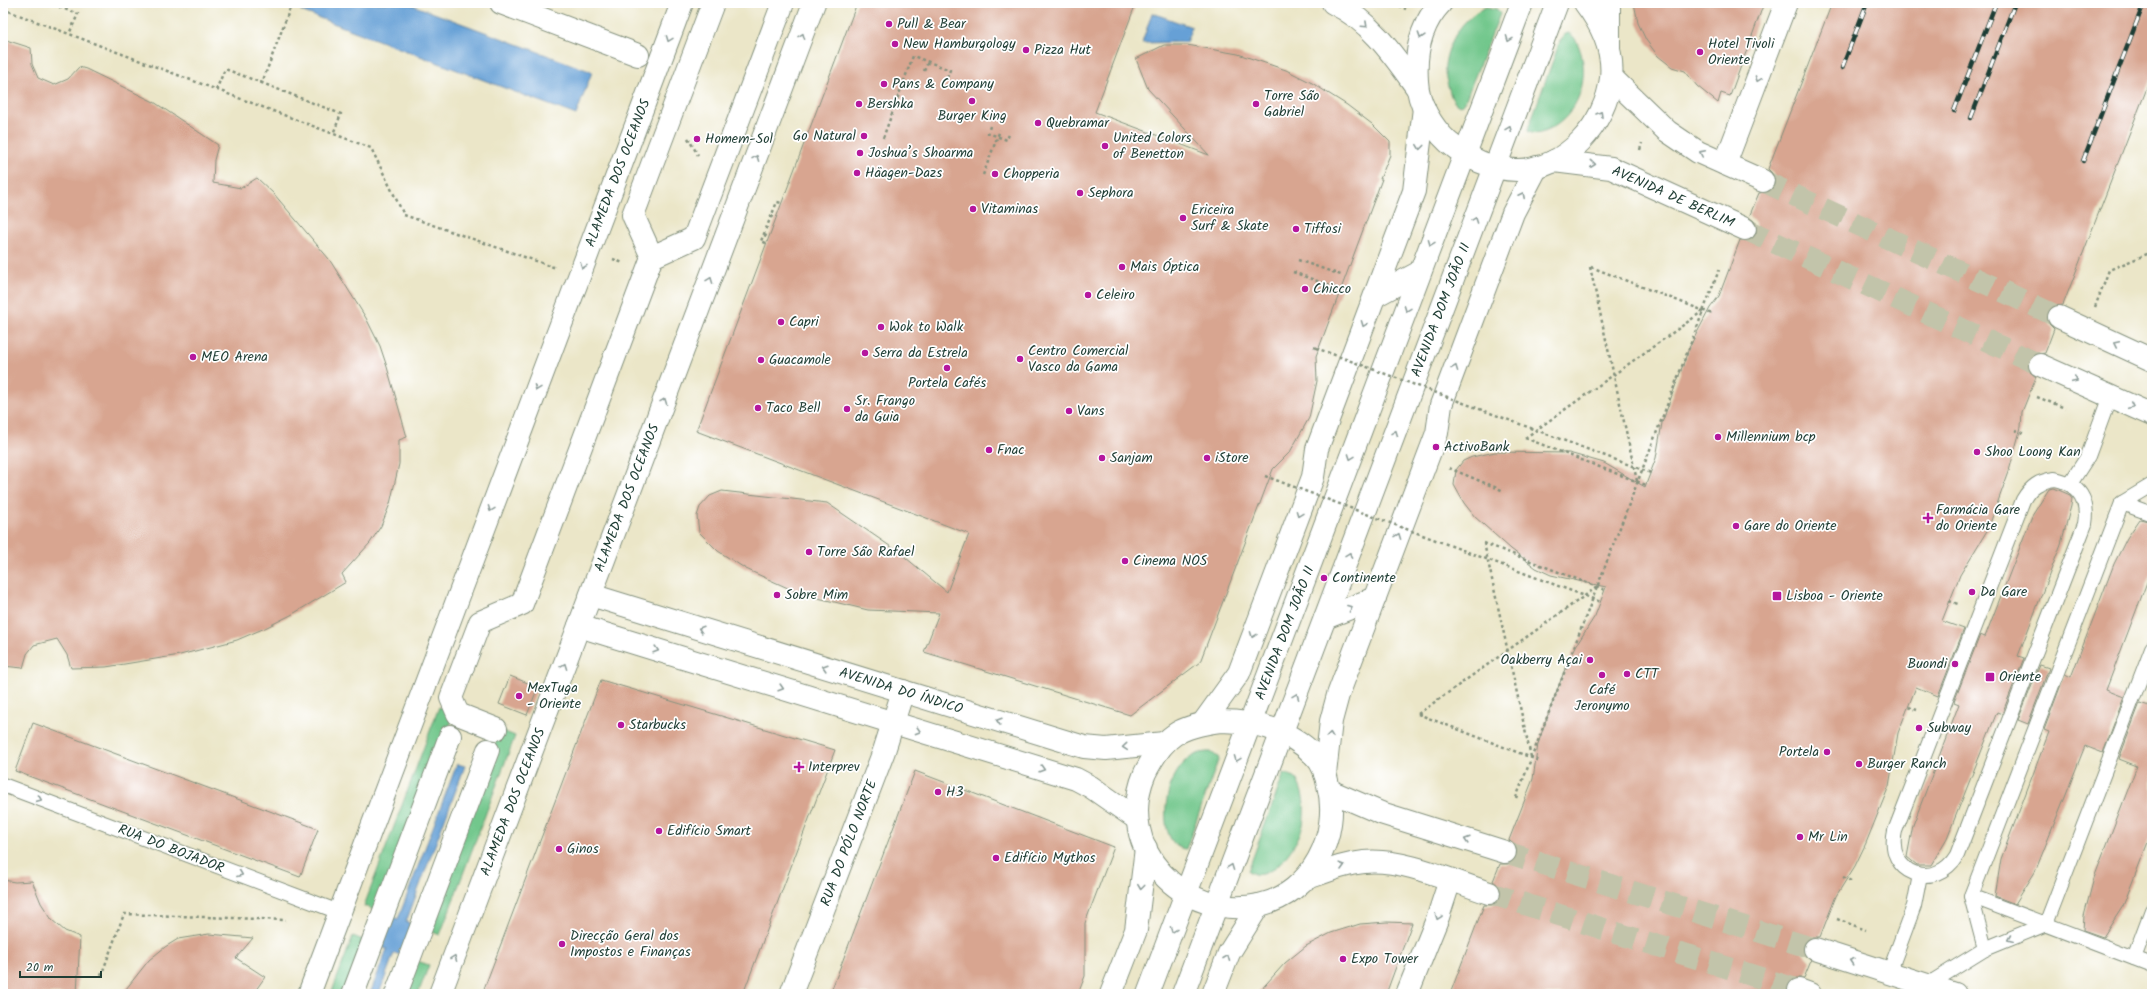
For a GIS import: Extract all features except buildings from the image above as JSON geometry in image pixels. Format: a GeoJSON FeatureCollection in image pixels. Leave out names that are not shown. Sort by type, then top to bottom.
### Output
{"type":"FeatureCollection","features":[{"type":"Feature","properties":{"kind":"street"},"geometry":{"type":"LineString","coordinates":[[501,3],[638,55]]}},
{"type":"Feature","properties":{"kind":"street","name":"ALAMEDA DOS OCEANOS"},"geometry":{"type":"LineString","coordinates":[[309,994],[682,3]]}},
{"type":"Feature","properties":{"kind":"street","name":"ALAMEDA DOS OCEANOS"},"geometry":{"type":"LineString","coordinates":[[652,258],[633,216],[713,3]]}},
{"type":"Feature","properties":{"kind":"street"},"geometry":{"type":"LineString","coordinates":[[496,728],[458,714],[451,698],[480,622],[522,604],[652,258],[694,238],[783,3]]}},
{"type":"Feature","properties":{"kind":"street","name":"ALAMEDA DOS OCEANOS"},"geometry":{"type":"LineString","coordinates":[[440,994],[814,3]]}},
{"type":"Feature","properties":{"kind":"street"},"geometry":{"type":"LineString","coordinates":[[1334,3],[1350,11],[1369,27],[1392,53],[1421,98],[1434,126],[1444,137],[1465,154],[1479,162],[1517,170],[1545,164],[1576,146],[1590,131],[1604,109],[1612,78],[1608,48],[1608,3]]}},
{"type":"Feature","properties":{"kind":"street","name":"AVENIDA DOM JOÃO II"},"geometry":{"type":"LineString","coordinates":[[1203,723],[1239,673],[1313,477],[1317,449],[1414,191],[1421,98],[1418,46],[1426,24],[1441,3]]}},
{"type":"Feature","properties":{"kind":"street","name":"AVENIDA DOM JOÃO II"},"geometry":{"type":"LineString","coordinates":[[1148,994],[1522,3]]}},
{"type":"Feature","properties":{"kind":"street","name":"AVENIDA DOM JOÃO II"},"geometry":{"type":"LineString","coordinates":[[1183,994],[1557,3]]}},
{"type":"Feature","properties":{"kind":"street"},"geometry":{"type":"LineString","coordinates":[[1585,3],[1598,20],[1608,48]]}},
{"type":"Feature","properties":{"kind":"street"},"geometry":{"type":"LineString","coordinates":[[1725,164],[1786,3]]}},
{"type":"Feature","properties":{"kind":"street"},"geometry":{"type":"LineString","coordinates":[[1612,78],[1667,131],[1698,152],[1763,181]]}},
{"type":"Feature","properties":{"kind":"street"},"geometry":{"type":"LineString","coordinates":[[1305,879],[1319,859],[1328,836],[1332,814],[1328,783],[1331,721],[1335,708],[1437,433],[1441,404],[1513,213],[1545,164]]}},
{"type":"Feature","properties":{"kind":"street","name":"AVENIDA DE BERLIM"},"geometry":{"type":"LineString","coordinates":[[1545,164],[1610,168],[1745,229]]}},
{"type":"Feature","properties":{"kind":"street"},"geometry":{"type":"LineString","coordinates":[[1375,296],[1420,272]]}},
{"type":"Feature","properties":{"kind":"street"},"geometry":{"type":"LineString","coordinates":[[2059,317],[2152,360]]}},
{"type":"Feature","properties":{"kind":"street"},"geometry":{"type":"LineString","coordinates":[[2040,365],[2152,416]]}},
{"type":"Feature","properties":{"kind":"street","name":"AVENIDA DO ÍNDICO"},"geometry":{"type":"LineString","coordinates":[[591,595],[1084,747],[1106,749],[1164,743]]}},
{"type":"Feature","properties":{"kind":"street"},"geometry":{"type":"LineString","coordinates":[[1325,618],[1375,598]]}},
{"type":"Feature","properties":{"kind":"street"},"geometry":{"type":"LineString","coordinates":[[632,642],[641,611]]}},
{"type":"Feature","properties":{"kind":"street"},"geometry":{"type":"LineString","coordinates":[[579,626],[1076,779],[1091,787],[1137,819]]}},
{"type":"Feature","properties":{"kind":"street","name":"RUA DO PÓLO NORTE"},"geometry":{"type":"LineString","coordinates":[[791,994],[884,751],[902,691]]}},
{"type":"Feature","properties":{"kind":"street"},"geometry":{"type":"LineString","coordinates":[[1489,893],[1399,864],[1366,862],[1344,865],[1305,879],[1277,899],[1260,905],[1237,907],[1202,900],[1174,886],[1163,876],[1153,863],[1146,848],[1137,819],[1138,799],[1142,781],[1149,764],[1164,743],[1175,734],[1203,723],[1220,720],[1251,722],[1282,732],[1305,746],[1317,758],[1328,783],[1381,813],[1505,852]]}},
{"type":"Feature","properties":{"kind":"street"},"geometry":{"type":"LineString","coordinates":[[353,994],[450,736]]}},
{"type":"Feature","properties":{"kind":"street"},"geometry":{"type":"LineString","coordinates":[[396,994],[488,750]]}},
{"type":"Feature","properties":{"kind":"street"},"geometry":{"type":"LineString","coordinates":[[1111,994],[1136,930],[1146,848]]}},
{"type":"Feature","properties":{"kind":"street"},"geometry":{"type":"LineString","coordinates":[[1406,994],[1438,917],[1450,880]]}},
{"type":"Feature","properties":{"kind":"street"},"geometry":{"type":"LineString","coordinates":[[1213,994],[1229,953],[1260,905]]}},
{"type":"Feature","properties":{"kind":"street"},"geometry":{"type":"LineString","coordinates":[[1815,949],[1955,994]]}},
{"type":"Feature","properties":{"kind":"lane"},"geometry":{"type":"LineString","coordinates":[[2070,484],[2088,456],[2110,396]]}},
{"type":"Feature","properties":{"kind":"lane"},"geometry":{"type":"LineString","coordinates":[[2055,479],[2070,484],[2082,494],[2086,504],[2087,514],[2065,576],[1957,855],[1952,863],[1935,875],[1920,875],[1905,868],[1898,861],[1894,851],[1893,841],[1895,831],[2023,500],[2036,484],[2045,480],[2055,479]]}},
{"type":"Feature","properties":{"kind":"lane"},"geometry":{"type":"LineString","coordinates":[[1985,949],[1971,896],[2122,503],[2152,485]]}},
{"type":"Feature","properties":{"kind":"lane"},"geometry":{"type":"LineString","coordinates":[[2122,503],[2152,514]]}},
{"type":"Feature","properties":{"kind":"lane"},"geometry":{"type":"LineString","coordinates":[[1927,985],[1985,949],[2046,924],[2152,648]]}},
{"type":"Feature","properties":{"kind":"lane","name":"RUA DO BOJADOR"},"geometry":{"type":"LineString","coordinates":[[3,785],[339,912]]}},
{"type":"Feature","properties":{"kind":"lane"},"geometry":{"type":"LineString","coordinates":[[1889,973],[1914,906],[1920,875]]}},
{"type":"Feature","properties":{"kind":"lane"},"geometry":{"type":"LineString","coordinates":[[1971,896],[2152,965]]}},
{"type":"Feature","properties":{"kind":"lane"},"geometry":{"type":"LineString","coordinates":[[2134,958],[2152,910]]}},
{"type":"Feature","properties":{"kind":"path"},"geometry":{"type":"LineString","coordinates":[[48,3],[78,14],[69,34]]}},
{"type":"Feature","properties":{"kind":"path"},"geometry":{"type":"LineString","coordinates":[[262,83],[292,3]]}},
{"type":"Feature","properties":{"kind":"path"},"geometry":{"type":"LineString","coordinates":[[3,10],[371,148],[404,214],[557,268]]}},
{"type":"Feature","properties":{"kind":"path"},"geometry":{"type":"LineString","coordinates":[[883,138],[914,56],[950,70],[946,80]]}},
{"type":"Feature","properties":{"kind":"path"},"geometry":{"type":"LineString","coordinates":[[924,71],[928,62]]}},
{"type":"Feature","properties":{"kind":"path"},"geometry":{"type":"LineString","coordinates":[[216,90],[225,69],[341,114],[333,134]]}},
{"type":"Feature","properties":{"kind":"path"},"geometry":{"type":"LineString","coordinates":[[672,112],[715,184]]}},
{"type":"Feature","properties":{"kind":"path"},"geometry":{"type":"LineString","coordinates":[[990,126],[988,133],[997,137],[1007,140],[1009,134]]}},
{"type":"Feature","properties":{"kind":"path"},"geometry":{"type":"LineString","coordinates":[[983,175],[1000,130]]}},
{"type":"Feature","properties":{"kind":"path"},"geometry":{"type":"LineString","coordinates":[[766,243],[761,241],[776,202],[782,203]]}},
{"type":"Feature","properties":{"kind":"path"},"geometry":{"type":"LineString","coordinates":[[771,216],[776,218]]}},
{"type":"Feature","properties":{"kind":"path"},"geometry":{"type":"LineString","coordinates":[[764,235],[769,237]]}},
{"type":"Feature","properties":{"kind":"path"},"geometry":{"type":"LineString","coordinates":[[2094,310],[2109,270],[2152,252]]}},
{"type":"Feature","properties":{"kind":"path"},"geometry":{"type":"LineString","coordinates":[[1298,260],[1341,275]]}},
{"type":"Feature","properties":{"kind":"path"},"geometry":{"type":"LineString","coordinates":[[1637,481],[1590,267],[1712,314]]}},
{"type":"Feature","properties":{"kind":"path"},"geometry":{"type":"LineString","coordinates":[[1516,798],[1719,270]]}},
{"type":"Feature","properties":{"kind":"path"},"geometry":{"type":"LineString","coordinates":[[1293,272],[1336,288]]}},
{"type":"Feature","properties":{"kind":"path"},"geometry":{"type":"LineString","coordinates":[[1646,484],[1525,438],[1703,310]]}},
{"type":"Feature","properties":{"kind":"path"},"geometry":{"type":"LineString","coordinates":[[1314,347],[1650,473]]}},
{"type":"Feature","properties":{"kind":"path"},"geometry":{"type":"LineString","coordinates":[[2038,397],[2065,408]]}},
{"type":"Feature","properties":{"kind":"path"},"geometry":{"type":"LineString","coordinates":[[2015,430],[2024,433]]}},
{"type":"Feature","properties":{"kind":"path"},"geometry":{"type":"LineString","coordinates":[[1445,467],[1504,491]]}},
{"type":"Feature","properties":{"kind":"path"},"geometry":{"type":"LineString","coordinates":[[1264,476],[1601,602]]}},
{"type":"Feature","properties":{"kind":"path"},"geometry":{"type":"LineString","coordinates":[[1531,758],[1484,543],[1606,590]]}},
{"type":"Feature","properties":{"kind":"path"},"geometry":{"type":"LineString","coordinates":[[1540,761],[1418,714],[1597,587]]}},
{"type":"Feature","properties":{"kind":"path"},"geometry":{"type":"LineString","coordinates":[[1949,601],[1958,604]]}},
{"type":"Feature","properties":{"kind":"path"},"geometry":{"type":"LineString","coordinates":[[1909,706],[1917,710]]}},
{"type":"Feature","properties":{"kind":"path"},"geometry":{"type":"LineString","coordinates":[[1843,878],[1851,881]]}},
{"type":"Feature","properties":{"kind":"path"},"geometry":{"type":"LineString","coordinates":[[101,976],[124,914],[286,920]]}},
{"type":"Feature","properties":{"kind":"path"},"geometry":{"type":"LineString","coordinates":[[1837,919],[1866,930]]}},
{"type":"Feature","properties":{"kind":"green space"},"geometry":{"type":"Polygon","coordinates":[[[1486,7],[1497,9],[1500,14],[1465,101],[1460,106],[1455,103],[1450,94],[1445,74],[1447,56],[1453,38],[1458,30],[1471,16],[1486,7]]]}},
{"type":"Feature","properties":{"kind":"green space"},"geometry":{"type":"Polygon","coordinates":[[[1568,33],[1576,41],[1582,59],[1582,83],[1579,95],[1574,106],[1558,124],[1540,133],[1531,133],[1528,131],[1529,126],[1560,41],[1564,35],[1568,33]]]}},
{"type":"Feature","properties":{"kind":"green space"},"geometry":{"type":"Polygon","coordinates":[[[439,707],[455,712],[379,912],[364,906],[439,707]]]}},
{"type":"Feature","properties":{"kind":"green space"},"geometry":{"type":"Polygon","coordinates":[[[500,730],[515,736],[440,935],[425,929],[500,730]]]}},
{"type":"Feature","properties":{"kind":"green space"},"geometry":{"type":"Polygon","coordinates":[[[1211,752],[1219,758],[1186,849],[1175,844],[1168,833],[1166,817],[1167,799],[1172,781],[1182,766],[1194,755],[1211,752]]]}},
{"type":"Feature","properties":{"kind":"green space"},"geometry":{"type":"Polygon","coordinates":[[[1284,773],[1295,777],[1298,782],[1304,806],[1303,825],[1296,842],[1282,861],[1265,873],[1256,874],[1248,871],[1284,773]]]}},
{"type":"Feature","properties":{"kind":"green space"},"geometry":{"type":"Polygon","coordinates":[[[353,936],[368,942],[348,994],[331,994],[353,936]]]}},
{"type":"Feature","properties":{"kind":"green space"},"geometry":{"type":"Polygon","coordinates":[[[414,960],[429,965],[418,994],[401,994],[414,960]]]}},
{"type":"Feature","properties":{"kind":"water"},"geometry":{"type":"Polygon","coordinates":[[[304,3],[407,3],[592,72],[576,115],[301,11],[304,3]]]}},
{"type":"Feature","properties":{"kind":"water"},"geometry":{"type":"Polygon","coordinates":[[[1152,13],[1192,27],[1186,42],[1142,43],[1152,13]]]}},
{"type":"Feature","properties":{"kind":"water"},"geometry":{"type":"Polygon","coordinates":[[[457,764],[465,766],[406,922],[417,926],[406,956],[394,953],[379,994],[370,994],[387,949],[375,945],[387,915],[398,919],[457,764]]]}},
{"type":"Feature","properties":{"kind":"tunnel"},"geometry":{"type":"LineString","coordinates":[[1763,181],[2059,317]]}},
{"type":"Feature","properties":{"kind":"tunnel"},"geometry":{"type":"LineString","coordinates":[[1745,229],[2040,365]]}},
{"type":"Feature","properties":{"kind":"tunnel"},"geometry":{"type":"LineString","coordinates":[[1505,852],[1815,949]]}},
{"type":"Feature","properties":{"kind":"tunnel"},"geometry":{"type":"LineString","coordinates":[[1489,893],[1799,990]]}},
{"type":"Feature","properties":{"kind":"railway"},"geometry":{"type":"LineString","coordinates":[[1842,68],[1867,3]]}},
{"type":"Feature","properties":{"kind":"railway"},"geometry":{"type":"LineString","coordinates":[[1954,111],[1996,3]]}},
{"type":"Feature","properties":{"kind":"railway"},"geometry":{"type":"LineString","coordinates":[[1971,118],[2015,3]]}},
{"type":"Feature","properties":{"kind":"railway"},"geometry":{"type":"LineString","coordinates":[[2083,161],[2144,3]]}},
{"type":"Feature","properties":{"kind":"place","name":"Pull & Bear"},"geometry":{"type":"Point","coordinates":[889,24]}},
{"type":"Feature","properties":{"kind":"place","name":"New Hamburgology"},"geometry":{"type":"Point","coordinates":[895,44]}},
{"type":"Feature","properties":{"kind":"place","name":"Pizza Hut"},"geometry":{"type":"Point","coordinates":[1026,50]}},
{"type":"Feature","properties":{"kind":"place","name":"Hotel Tivoli Oriente"},"geometry":{"type":"Point","coordinates":[1700,52]}},
{"type":"Feature","properties":{"kind":"place","name":"Pans & Company"},"geometry":{"type":"Point","coordinates":[884,84]}},
{"type":"Feature","properties":{"kind":"place","name":"Burger King"},"geometry":{"type":"Point","coordinates":[972,101]}},
{"type":"Feature","properties":{"kind":"place","name":"Bershka"},"geometry":{"type":"Point","coordinates":[859,104]}},
{"type":"Feature","properties":{"kind":"place","name":"Torre São Gabriel"},"geometry":{"type":"Point","coordinates":[1256,104]}},
{"type":"Feature","properties":{"kind":"place","name":"Quebramar"},"geometry":{"type":"Point","coordinates":[1038,123]}},
{"type":"Feature","properties":{"kind":"place","name":"Go Natural"},"geometry":{"type":"Point","coordinates":[864,136]}},
{"type":"Feature","properties":{"kind":"place","name":"Homem-Sol"},"geometry":{"type":"Point","coordinates":[697,139]}},
{"type":"Feature","properties":{"kind":"place","name":"United Colors of Benetton"},"geometry":{"type":"Point","coordinates":[1105,146]}},
{"type":"Feature","properties":{"kind":"place","name":"Joshua’s Shoarma"},"geometry":{"type":"Point","coordinates":[860,153]}},
{"type":"Feature","properties":{"kind":"place","name":"Häagen-Dazs"},"geometry":{"type":"Point","coordinates":[857,173]}},
{"type":"Feature","properties":{"kind":"place","name":"Chopperia"},"geometry":{"type":"Point","coordinates":[995,174]}},
{"type":"Feature","properties":{"kind":"place","name":"Sephora"},"geometry":{"type":"Point","coordinates":[1080,193]}},
{"type":"Feature","properties":{"kind":"place","name":"Vitaminas"},"geometry":{"type":"Point","coordinates":[973,209]}},
{"type":"Feature","properties":{"kind":"place","name":"Ericeira Surf & Skate"},"geometry":{"type":"Point","coordinates":[1183,218]}},
{"type":"Feature","properties":{"kind":"place","name":"Tiffosi"},"geometry":{"type":"Point","coordinates":[1296,229]}},
{"type":"Feature","properties":{"kind":"place","name":"Mais Óptica"},"geometry":{"type":"Point","coordinates":[1122,267]}},
{"type":"Feature","properties":{"kind":"place","name":"Chicco"},"geometry":{"type":"Point","coordinates":[1305,289]}},
{"type":"Feature","properties":{"kind":"place","name":"Celeiro"},"geometry":{"type":"Point","coordinates":[1088,295]}},
{"type":"Feature","properties":{"kind":"place","name":"Capri"},"geometry":{"type":"Point","coordinates":[781,322]}},
{"type":"Feature","properties":{"kind":"place","name":"Wok to Walk"},"geometry":{"type":"Point","coordinates":[881,327]}},
{"type":"Feature","properties":{"kind":"place","name":"Serra da Estrela"},"geometry":{"type":"Point","coordinates":[865,353]}},
{"type":"Feature","properties":{"kind":"place","name":"MEO Arena"},"geometry":{"type":"Point","coordinates":[193,357]}},
{"type":"Feature","properties":{"kind":"place","name":"Centro Comercial Vasco da Gama"},"geometry":{"type":"Point","coordinates":[1020,359]}},
{"type":"Feature","properties":{"kind":"place","name":"Guacamole"},"geometry":{"type":"Point","coordinates":[761,360]}},
{"type":"Feature","properties":{"kind":"place","name":"Portela Cafés"},"geometry":{"type":"Point","coordinates":[947,368]}},
{"type":"Feature","properties":{"kind":"place","name":"Taco Bell"},"geometry":{"type":"Point","coordinates":[758,408]}},
{"type":"Feature","properties":{"kind":"place","name":"Sr. Frango da Guia"},"geometry":{"type":"Point","coordinates":[847,409]}},
{"type":"Feature","properties":{"kind":"place","name":"Vans"},"geometry":{"type":"Point","coordinates":[1069,411]}},
{"type":"Feature","properties":{"kind":"place","name":"Millennium bcp"},"geometry":{"type":"Point","coordinates":[1718,437]}},
{"type":"Feature","properties":{"kind":"place","name":"ActivoBank"},"geometry":{"type":"Point","coordinates":[1436,447]}},
{"type":"Feature","properties":{"kind":"place","name":"Fnac"},"geometry":{"type":"Point","coordinates":[989,450]}},
{"type":"Feature","properties":{"kind":"place","name":"Shoo Loong Kan"},"geometry":{"type":"Point","coordinates":[1977,452]}},
{"type":"Feature","properties":{"kind":"place","name":"Sanjam"},"geometry":{"type":"Point","coordinates":[1102,458]}},
{"type":"Feature","properties":{"kind":"place","name":"iStore"},"geometry":{"type":"Point","coordinates":[1207,458]}},
{"type":"Feature","properties":{"kind":"place","name":"Farmácia Gare do Oriente"},"geometry":{"type":"Point","coordinates":[1928,518]}},
{"type":"Feature","properties":{"kind":"place","name":"Gare do Oriente"},"geometry":{"type":"Point","coordinates":[1736,526]}},
{"type":"Feature","properties":{"kind":"place","name":"Torre São Rafael"},"geometry":{"type":"Point","coordinates":[809,552]}},
{"type":"Feature","properties":{"kind":"place","name":"Cinema NOS"},"geometry":{"type":"Point","coordinates":[1125,561]}},
{"type":"Feature","properties":{"kind":"place","name":"Continente"},"geometry":{"type":"Point","coordinates":[1324,578]}},
{"type":"Feature","properties":{"kind":"place","name":"Da Gare"},"geometry":{"type":"Point","coordinates":[1972,592]}},
{"type":"Feature","properties":{"kind":"place","name":"Sobre Mim"},"geometry":{"type":"Point","coordinates":[777,595]}},
{"type":"Feature","properties":{"kind":"place","name":"Lisboa - Oriente"},"geometry":{"type":"Point","coordinates":[1777,596]}},
{"type":"Feature","properties":{"kind":"place","name":"Oakberry Açai"},"geometry":{"type":"Point","coordinates":[1590,660]}},
{"type":"Feature","properties":{"kind":"place","name":"Buondi"},"geometry":{"type":"Point","coordinates":[1955,664]}},
{"type":"Feature","properties":{"kind":"place","name":"CTT"},"geometry":{"type":"Point","coordinates":[1627,674]}},
{"type":"Feature","properties":{"kind":"place","name":"Café Jeronymo"},"geometry":{"type":"Point","coordinates":[1602,675]}},
{"type":"Feature","properties":{"kind":"place","name":"Oriente"},"geometry":{"type":"Point","coordinates":[1990,677]}},
{"type":"Feature","properties":{"kind":"place","name":"MexTuga - Oriente"},"geometry":{"type":"Point","coordinates":[519,696]}},
{"type":"Feature","properties":{"kind":"place","name":"Starbucks"},"geometry":{"type":"Point","coordinates":[621,725]}},
{"type":"Feature","properties":{"kind":"place","name":"Subway"},"geometry":{"type":"Point","coordinates":[1919,728]}},
{"type":"Feature","properties":{"kind":"place","name":"Portela"},"geometry":{"type":"Point","coordinates":[1827,752]}},
{"type":"Feature","properties":{"kind":"place","name":"Burger Ranch"},"geometry":{"type":"Point","coordinates":[1859,764]}},
{"type":"Feature","properties":{"kind":"place","name":"Interprev"},"geometry":{"type":"Point","coordinates":[799,767]}},
{"type":"Feature","properties":{"kind":"place","name":"H3"},"geometry":{"type":"Point","coordinates":[938,792]}},
{"type":"Feature","properties":{"kind":"place","name":"Edifício Smart"},"geometry":{"type":"Point","coordinates":[659,831]}},
{"type":"Feature","properties":{"kind":"place","name":"Mr Lin"},"geometry":{"type":"Point","coordinates":[1800,837]}},
{"type":"Feature","properties":{"kind":"place","name":"Ginos"},"geometry":{"type":"Point","coordinates":[559,849]}},
{"type":"Feature","properties":{"kind":"place","name":"Edifício Mythos"},"geometry":{"type":"Point","coordinates":[996,858]}},
{"type":"Feature","properties":{"kind":"place","name":"Direcção Geral dos Impostos e Finanças"},"geometry":{"type":"Point","coordinates":[562,944]}},
{"type":"Feature","properties":{"kind":"place","name":"Expo Tower"},"geometry":{"type":"Point","coordinates":[1343,959]}}]}
